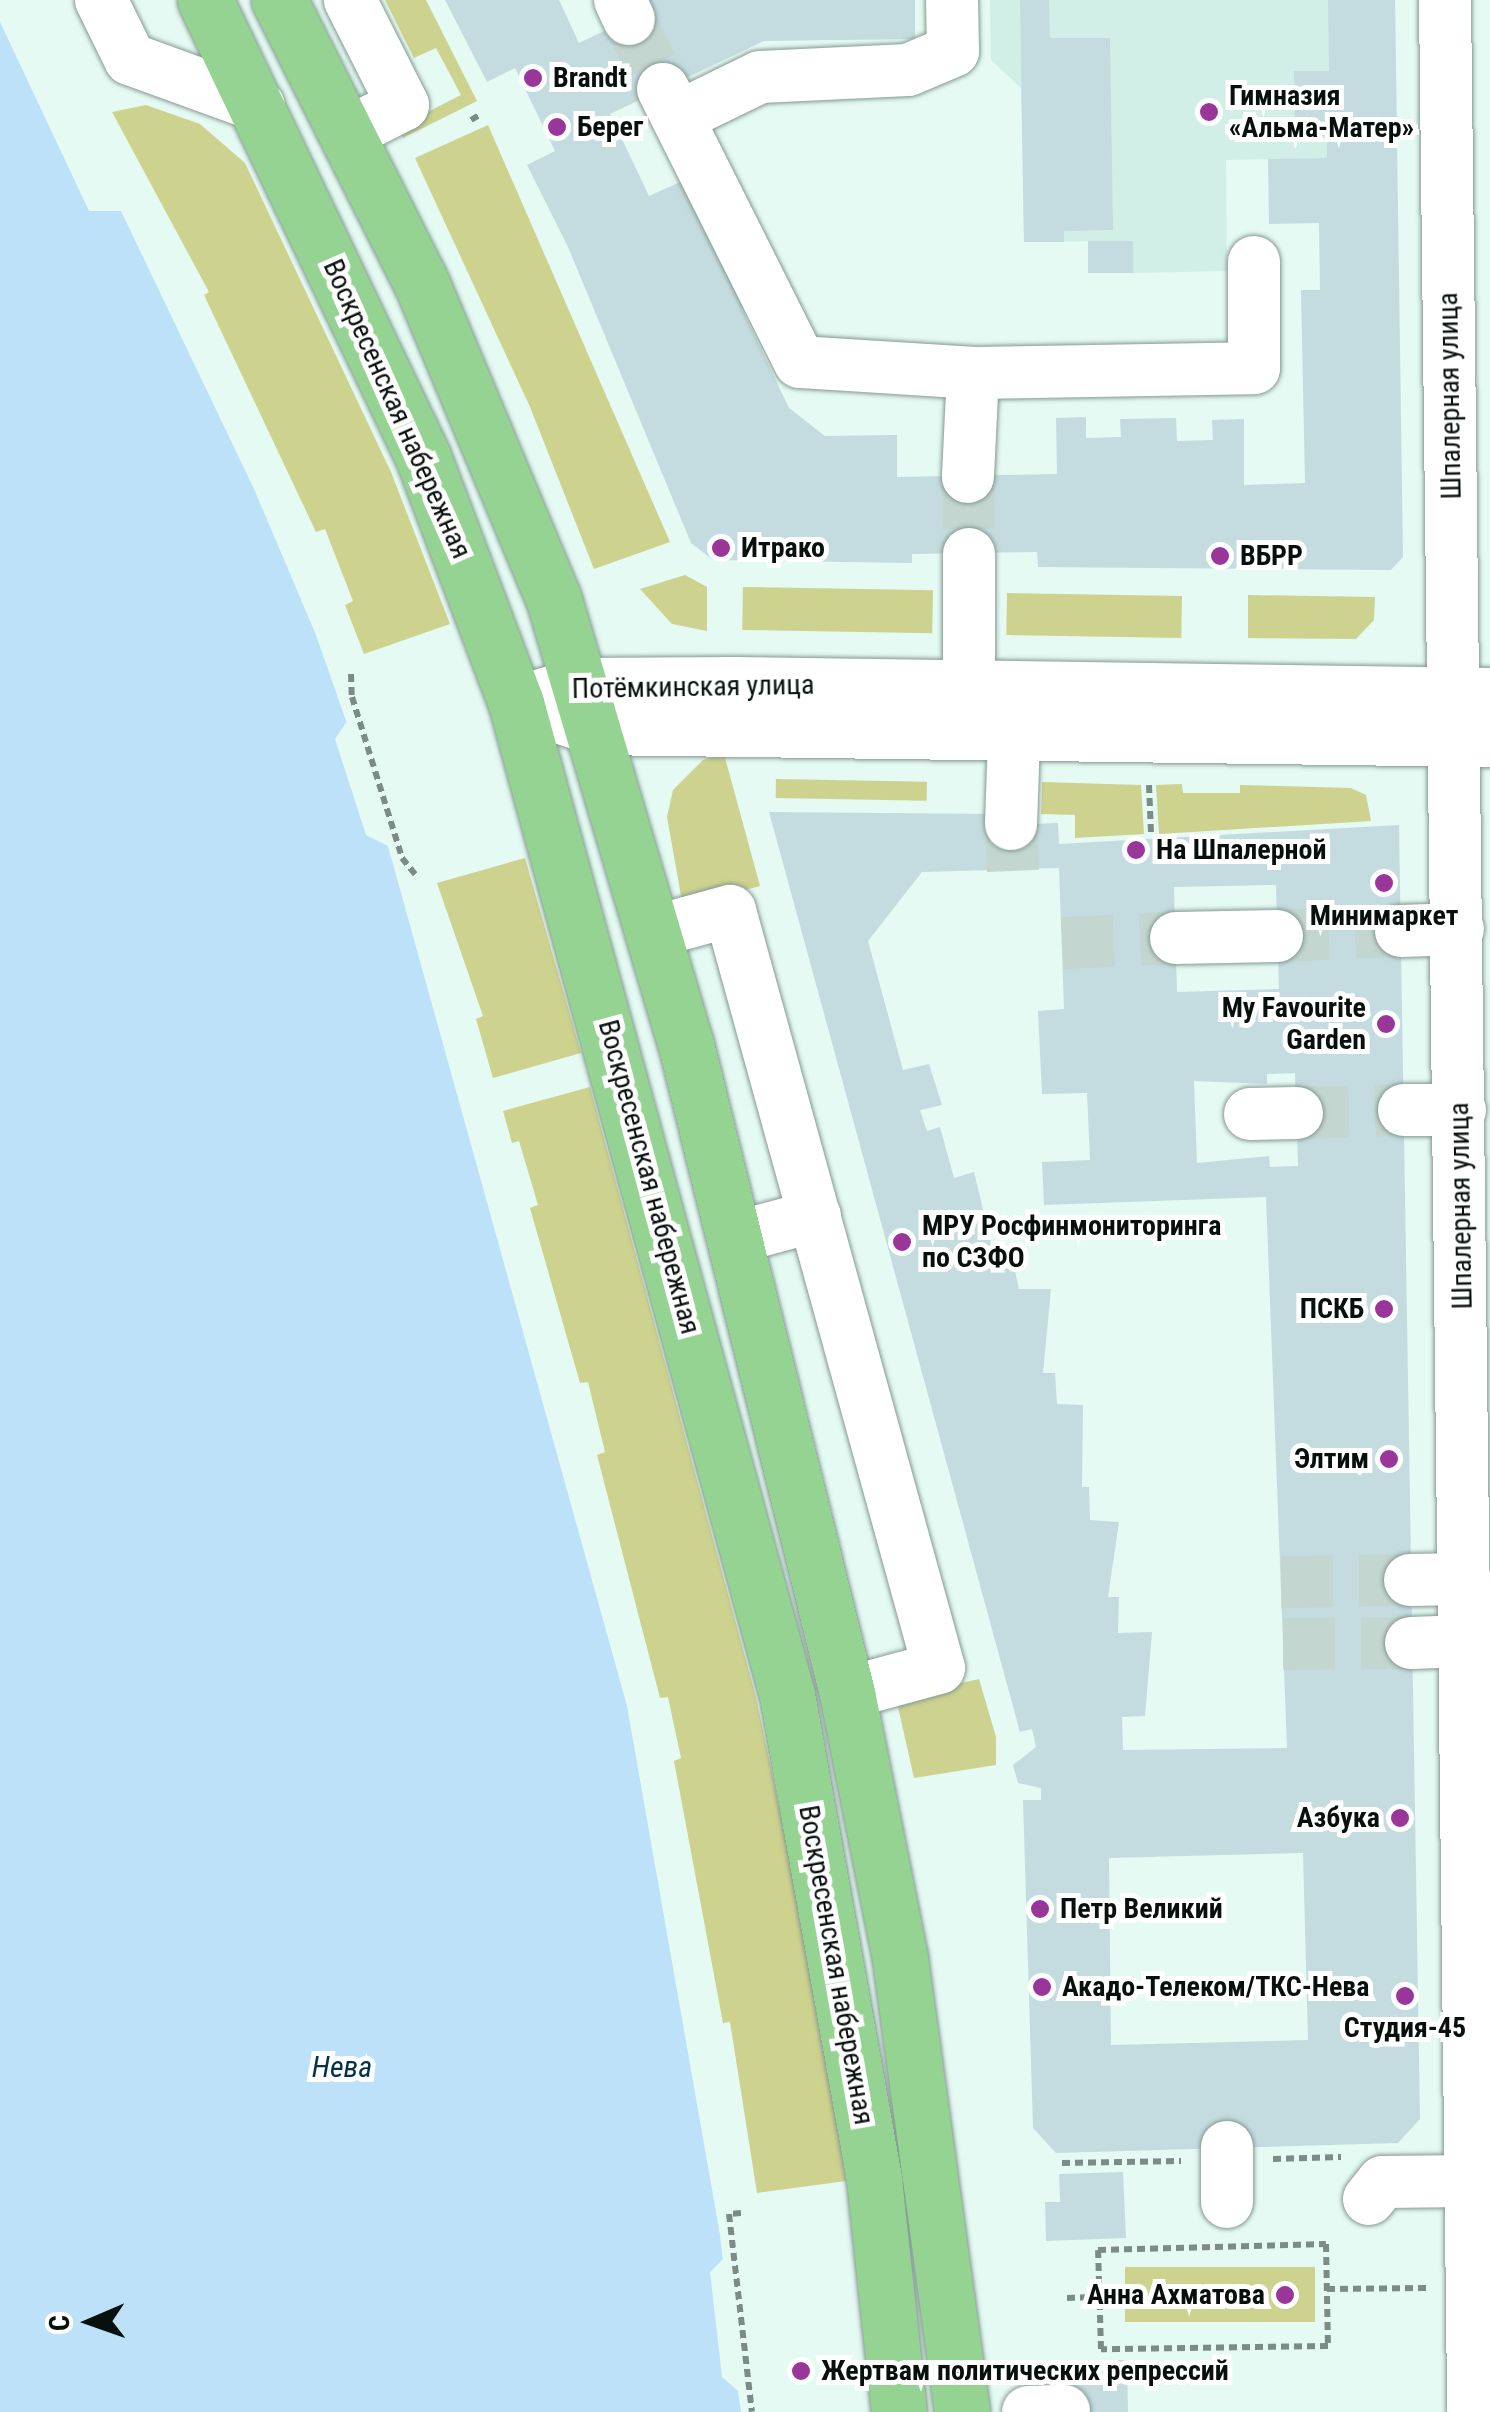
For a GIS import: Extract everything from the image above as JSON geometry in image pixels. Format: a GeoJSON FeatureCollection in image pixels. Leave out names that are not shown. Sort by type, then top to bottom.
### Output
{"type":"FeatureCollection","features":[{"type":"Feature","properties":{"kind":"main road","name":"Воскресенская набережная"},"geometry":{"type":"LineString","coordinates":[[205,0],[259,106],[423,457],[516,703],[786,1695],[874,2179],[899,2412]]}},
{"type":"Feature","properties":{"kind":"main road"},"geometry":{"type":"LineString","coordinates":[[279,0],[486,424],[587,706],[653,932],[847,1693],[922,2094],[962,2412]]}},
{"type":"Feature","properties":{"kind":"street"},"geometry":{"type":"LineString","coordinates":[[101,0],[130,59],[259,106]]}},
{"type":"Feature","properties":{"kind":"street"},"geometry":{"type":"LineString","coordinates":[[346,134],[403,105],[350,0]]}},
{"type":"Feature","properties":{"kind":"street"},"geometry":{"type":"LineString","coordinates":[[952,0],[954,50],[908,70],[760,77],[670,103],[800,362],[973,373],[1254,368],[1254,262]]}},
{"type":"Feature","properties":{"kind":"street","name":"Шпалерная улица"},"geometry":{"type":"LineString","coordinates":[[1445,0],[1473,717],[1458,929],[1473,2412]]}},
{"type":"Feature","properties":{"kind":"street"},"geometry":{"type":"LineString","coordinates":[[968,477],[973,373]]}},
{"type":"Feature","properties":{"kind":"street"},"geometry":{"type":"LineString","coordinates":[[969,685],[970,554]]}},
{"type":"Feature","properties":{"kind":"street","name":"Потёмкинская улица"},"geometry":{"type":"LineString","coordinates":[[587,706],[969,685],[1473,717]]}},
{"type":"Feature","properties":{"kind":"street","name":"Потёмкинская улица"},"geometry":{"type":"LineString","coordinates":[[516,703],[1014,736],[1473,717]]}},
{"type":"Feature","properties":{"kind":"street"},"geometry":{"type":"LineString","coordinates":[[1012,824],[1014,736]]}},
{"type":"Feature","properties":{"kind":"street"},"geometry":{"type":"LineString","coordinates":[[653,932],[730,911],[939,1668],[847,1693]]}},
{"type":"Feature","properties":{"kind":"street"},"geometry":{"type":"LineString","coordinates":[[1401,931],[1458,929]]}},
{"type":"Feature","properties":{"kind":"street"},"geometry":{"type":"LineString","coordinates":[[1176,938],[1277,936]]}},
{"type":"Feature","properties":{"kind":"street"},"geometry":{"type":"LineString","coordinates":[[1404,1110],[1460,1110]]}},
{"type":"Feature","properties":{"kind":"street"},"geometry":{"type":"LineString","coordinates":[[734,1238],[815,1216]]}},
{"type":"Feature","properties":{"kind":"street"},"geometry":{"type":"LineString","coordinates":[[1410,1580],[1465,1579]]}},
{"type":"Feature","properties":{"kind":"street"},"geometry":{"type":"LineString","coordinates":[[1411,1642],[1465,1642]]}},
{"type":"Feature","properties":{"kind":"street"},"geometry":{"type":"LineString","coordinates":[[1226,2148],[1227,2202]]}},
{"type":"Feature","properties":{"kind":"street"},"geometry":{"type":"LineString","coordinates":[[1369,2199],[1384,2182],[1471,2182]]}},
{"type":"Feature","properties":{"kind":"street"},"geometry":{"type":"LineString","coordinates":[[1028,2412],[1064,2412]]}},
{"type":"Feature","properties":{"kind":"path"},"geometry":{"type":"LineString","coordinates":[[471,120],[481,114]]}},
{"type":"Feature","properties":{"kind":"path"},"geometry":{"type":"LineString","coordinates":[[351,674],[352,697],[402,858],[415,874]]}},
{"type":"Feature","properties":{"kind":"path"},"geometry":{"type":"LineString","coordinates":[[1148,774],[1151,834]]}},
{"type":"Feature","properties":{"kind":"path"},"geometry":{"type":"LineString","coordinates":[[1062,2163],[1078,2163]]}},
{"type":"Feature","properties":{"kind":"path"},"geometry":{"type":"LineString","coordinates":[[741,2212],[729,2214],[752,2412]]}},
{"type":"Feature","properties":{"kind":"path"},"geometry":{"type":"LineString","coordinates":[[1326,2244],[1328,2346],[1101,2349],[1100,2296],[1098,2250],[1326,2244]]}},
{"type":"Feature","properties":{"kind":"path"},"geometry":{"type":"LineString","coordinates":[[1328,2289],[1443,2288]]}},
{"type":"Feature","properties":{"kind":"path"},"geometry":{"type":"LineString","coordinates":[[1066,2298],[1100,2296]]}},
{"type":"Feature","properties":{"kind":"shaded area","name":"Гимназия «Альма-Матер»"},"geometry":{"type":"Polygon","coordinates":[[[990,0],[1395,0],[1397,155],[1355,155],[1327,137],[1327,158],[1226,160],[1227,271],[1133,273],[1132,241],[1024,242],[1021,88],[991,60],[990,0]]]}},
{"type":"Feature","properties":{"kind":"green space"},"geometry":{"type":"Polygon","coordinates":[[[385,0],[426,0],[477,101],[403,138],[398,127],[461,95],[436,48],[414,58],[385,0]]]}},
{"type":"Feature","properties":{"kind":"green space"},"geometry":{"type":"Polygon","coordinates":[[[146,105],[200,124],[245,163],[391,472],[450,624],[364,654],[345,605],[353,601],[325,529],[316,532],[204,295],[209,292],[112,112],[146,105]]]}},
{"type":"Feature","properties":{"kind":"green space"},"geometry":{"type":"Polygon","coordinates":[[[488,125],[670,542],[594,569],[530,407],[415,158],[488,125]]]}},
{"type":"Feature","properties":{"kind":"green space"},"geometry":{"type":"Polygon","coordinates":[[[685,575],[707,587],[707,631],[672,624],[640,589],[685,575]]]}},
{"type":"Feature","properties":{"kind":"green space"},"geometry":{"type":"Polygon","coordinates":[[[743,587],[933,590],[932,633],[742,630],[743,587]]]}},
{"type":"Feature","properties":{"kind":"green space"},"geometry":{"type":"Polygon","coordinates":[[[1007,593],[1182,596],[1181,638],[1006,635],[1007,593]]]}},
{"type":"Feature","properties":{"kind":"green space"},"geometry":{"type":"Polygon","coordinates":[[[1248,595],[1375,597],[1374,620],[1356,639],[1248,638],[1248,595]]]}},
{"type":"Feature","properties":{"kind":"green space"},"geometry":{"type":"Polygon","coordinates":[[[724,754],[760,886],[683,907],[667,817],[673,790],[703,760],[724,754]]]}},
{"type":"Feature","properties":{"kind":"green space"},"geometry":{"type":"Polygon","coordinates":[[[776,779],[927,782],[927,801],[776,798],[776,779]]]}},
{"type":"Feature","properties":{"kind":"green space"},"geometry":{"type":"Polygon","coordinates":[[[1042,782],[1141,785],[1144,834],[1075,838],[1075,815],[1041,814],[1042,782]]]}},
{"type":"Feature","properties":{"kind":"green space"},"geometry":{"type":"Polygon","coordinates":[[[1182,784],[1183,793],[1240,793],[1240,785],[1351,788],[1366,795],[1371,821],[1159,834],[1156,785],[1182,784]]]}},
{"type":"Feature","properties":{"kind":"green space"},"geometry":{"type":"Polygon","coordinates":[[[525,858],[581,1053],[493,1078],[476,1019],[483,1016],[437,883],[525,858]]]}},
{"type":"Feature","properties":{"kind":"green space"},"geometry":{"type":"Polygon","coordinates":[[[590,1087],[756,1697],[814,1974],[846,2181],[757,2193],[730,2022],[723,2023],[674,1761],[681,1758],[668,1697],[660,1698],[597,1455],[605,1452],[588,1382],[580,1383],[530,1208],[538,1205],[519,1141],[512,1143],[503,1111],[590,1087]]]}},
{"type":"Feature","properties":{"kind":"green space"},"geometry":{"type":"Polygon","coordinates":[[[979,1679],[996,1737],[996,1765],[914,1778],[896,1698],[979,1679]]]}},
{"type":"Feature","properties":{"kind":"green space"},"geometry":{"type":"Polygon","coordinates":[[[1125,2267],[1315,2267],[1315,2322],[1125,2322],[1125,2267]]]}},
{"type":"Feature","properties":{"kind":"water","name":"Нева"},"geometry":{"type":"Polygon","coordinates":[[[0,22],[89,211],[121,211],[254,489],[316,635],[381,821],[627,1706],[720,2235],[741,2412],[0,2412],[0,22]]]}},
{"type":"Feature","properties":{"kind":"pier"},"geometry":{"type":"Polygon","coordinates":[[[345,699],[386,820],[392,861],[388,846],[366,835],[335,739],[347,721],[345,699]]]}},
{"type":"Feature","properties":{"kind":"pier"},"geometry":{"type":"Polygon","coordinates":[[[720,2235],[731,2281],[741,2412],[738,2391],[722,2377],[710,2272],[723,2259],[720,2235]]]}},
{"type":"Feature","properties":{"kind":"building"},"geometry":{"type":"Polygon","coordinates":[[[445,0],[559,0],[579,43],[650,9],[646,0],[915,0],[915,39],[764,41],[610,114],[649,196],[689,178],[760,300],[742,309],[789,408],[825,436],[897,435],[897,477],[1057,474],[1056,418],[1086,417],[1086,438],[1121,437],[1120,419],[1176,418],[1177,441],[1213,440],[1212,420],[1244,419],[1244,485],[1305,483],[1301,290],[1320,290],[1319,223],[1269,224],[1268,159],[1327,158],[1327,137],[1295,137],[1294,71],[1329,71],[1328,0],[1395,0],[1403,557],[1391,570],[1038,567],[1037,552],[912,554],[912,563],[713,560],[691,543],[568,247],[527,165],[555,151],[515,68],[487,82],[445,0]]]}},
{"type":"Feature","properties":{"kind":"building"},"geometry":{"type":"Polygon","coordinates":[[[1020,0],[1049,0],[1050,38],[1110,38],[1113,230],[1064,231],[1064,242],[1024,242],[1020,0]]]}},
{"type":"Feature","properties":{"kind":"building"},"geometry":{"type":"Polygon","coordinates":[[[1088,241],[1133,241],[1133,273],[1088,273],[1088,241]]]}},
{"type":"Feature","properties":{"kind":"building"},"geometry":{"type":"Polygon","coordinates":[[[769,812],[996,814],[997,825],[1058,823],[1059,844],[1399,825],[1420,2119],[1398,2143],[1056,2153],[1033,2128],[1023,1800],[1041,1800],[1041,1788],[1018,1783],[1013,1765],[1036,1747],[1032,1729],[1020,1732],[769,812]],[[1059,868],[922,872],[868,941],[903,1070],[929,1064],[942,1105],[920,1110],[927,1131],[940,1127],[954,1178],[974,1172],[995,1258],[1012,1257],[1019,1289],[1051,1289],[1043,1373],[1055,1373],[1057,1404],[1083,1405],[1082,1487],[1089,1487],[1090,1520],[1119,1522],[1108,1597],[1119,1597],[1118,1633],[1152,1632],[1145,1716],[1122,1717],[1123,1750],[1287,1748],[1266,1197],[1044,1205],[1042,1162],[1090,1160],[1087,1093],[1042,1094],[1038,1011],[1064,1009],[1059,868]],[[1276,885],[1174,887],[1177,992],[1279,989],[1276,885]],[[1295,1073],[1267,1074],[1267,1084],[1194,1081],[1197,1163],[1269,1156],[1270,1167],[1298,1166],[1295,1073]],[[1303,1853],[1109,1858],[1111,2045],[1308,2040],[1303,1853]]]}},
{"type":"Feature","properties":{"kind":"building"},"geometry":{"type":"Polygon","coordinates":[[[1123,2172],[1126,2238],[1046,2241],[1045,2202],[1060,2202],[1059,2174],[1123,2172]]]}},
{"type":"Feature","properties":{"kind":"building"},"geometry":{"type":"Polygon","coordinates":[[[1127,2360],[1128,2412],[1064,2412],[1049,2398],[1048,2361],[1127,2360]]]}},
{"type":"Feature","properties":{"kind":"tunnel"},"geometry":{"type":"LineString","coordinates":[[629,19],[663,89]]}},
{"type":"Feature","properties":{"kind":"tunnel"},"geometry":{"type":"LineString","coordinates":[[968,477],[969,554]]}},
{"type":"Feature","properties":{"kind":"tunnel"},"geometry":{"type":"LineString","coordinates":[[1011,824],[1013,871]]}},
{"type":"Feature","properties":{"kind":"tunnel"},"geometry":{"type":"LineString","coordinates":[[1277,936],[1401,931]]}},
{"type":"Feature","properties":{"kind":"tunnel"},"geometry":{"type":"LineString","coordinates":[[1062,943],[1176,938]]}},
{"type":"Feature","properties":{"kind":"tunnel"},"geometry":{"type":"LineString","coordinates":[[1297,1113],[1404,1110]]}},
{"type":"Feature","properties":{"kind":"tunnel"},"geometry":{"type":"LineString","coordinates":[[1281,1582],[1410,1580]]}},
{"type":"Feature","properties":{"kind":"tunnel"},"geometry":{"type":"LineString","coordinates":[[1283,1644],[1411,1643]]}},
{"type":"Feature","properties":{"kind":"place","name":"Brandt"},"geometry":{"type":"Point","coordinates":[533,78]}},
{"type":"Feature","properties":{"kind":"place","name":"Гимназия «Альма-Матер»"},"geometry":{"type":"Point","coordinates":[1209,112]}},
{"type":"Feature","properties":{"kind":"place","name":"Берег"},"geometry":{"type":"Point","coordinates":[557,127]}},
{"type":"Feature","properties":{"kind":"place","name":"Итрако"},"geometry":{"type":"Point","coordinates":[721,548]}},
{"type":"Feature","properties":{"kind":"place","name":"ВБРР"},"geometry":{"type":"Point","coordinates":[1220,556]}},
{"type":"Feature","properties":{"kind":"place","name":"На Шпалерной"},"geometry":{"type":"Point","coordinates":[1136,850]}},
{"type":"Feature","properties":{"kind":"place","name":"Минимаркет"},"geometry":{"type":"Point","coordinates":[1384,883]}},
{"type":"Feature","properties":{"kind":"place","name":"My Favourite Garden"},"geometry":{"type":"Point","coordinates":[1386,1024]}},
{"type":"Feature","properties":{"kind":"place","name":"МРУ Росфинмониторинга по СЗФО"},"geometry":{"type":"Point","coordinates":[902,1242]}},
{"type":"Feature","properties":{"kind":"place","name":"ПСКБ"},"geometry":{"type":"Point","coordinates":[1384,1309]}},
{"type":"Feature","properties":{"kind":"place","name":"Элтим"},"geometry":{"type":"Point","coordinates":[1389,1459]}},
{"type":"Feature","properties":{"kind":"place","name":"Азбука"},"geometry":{"type":"Point","coordinates":[1400,1818]}},
{"type":"Feature","properties":{"kind":"place","name":"Петр Великий"},"geometry":{"type":"Point","coordinates":[1040,1909]}},
{"type":"Feature","properties":{"kind":"place","name":"Акадо-Телеком/ТКС-Нева"},"geometry":{"type":"Point","coordinates":[1042,1987]}},
{"type":"Feature","properties":{"kind":"place","name":"Студия-45"},"geometry":{"type":"Point","coordinates":[1405,1996]}},
{"type":"Feature","properties":{"kind":"place","name":"Анна Ахматова"},"geometry":{"type":"Point","coordinates":[1285,2295]}},
{"type":"Feature","properties":{"kind":"place","name":"Жертвам политических репрессий"},"geometry":{"type":"Point","coordinates":[801,2371]}}]}
